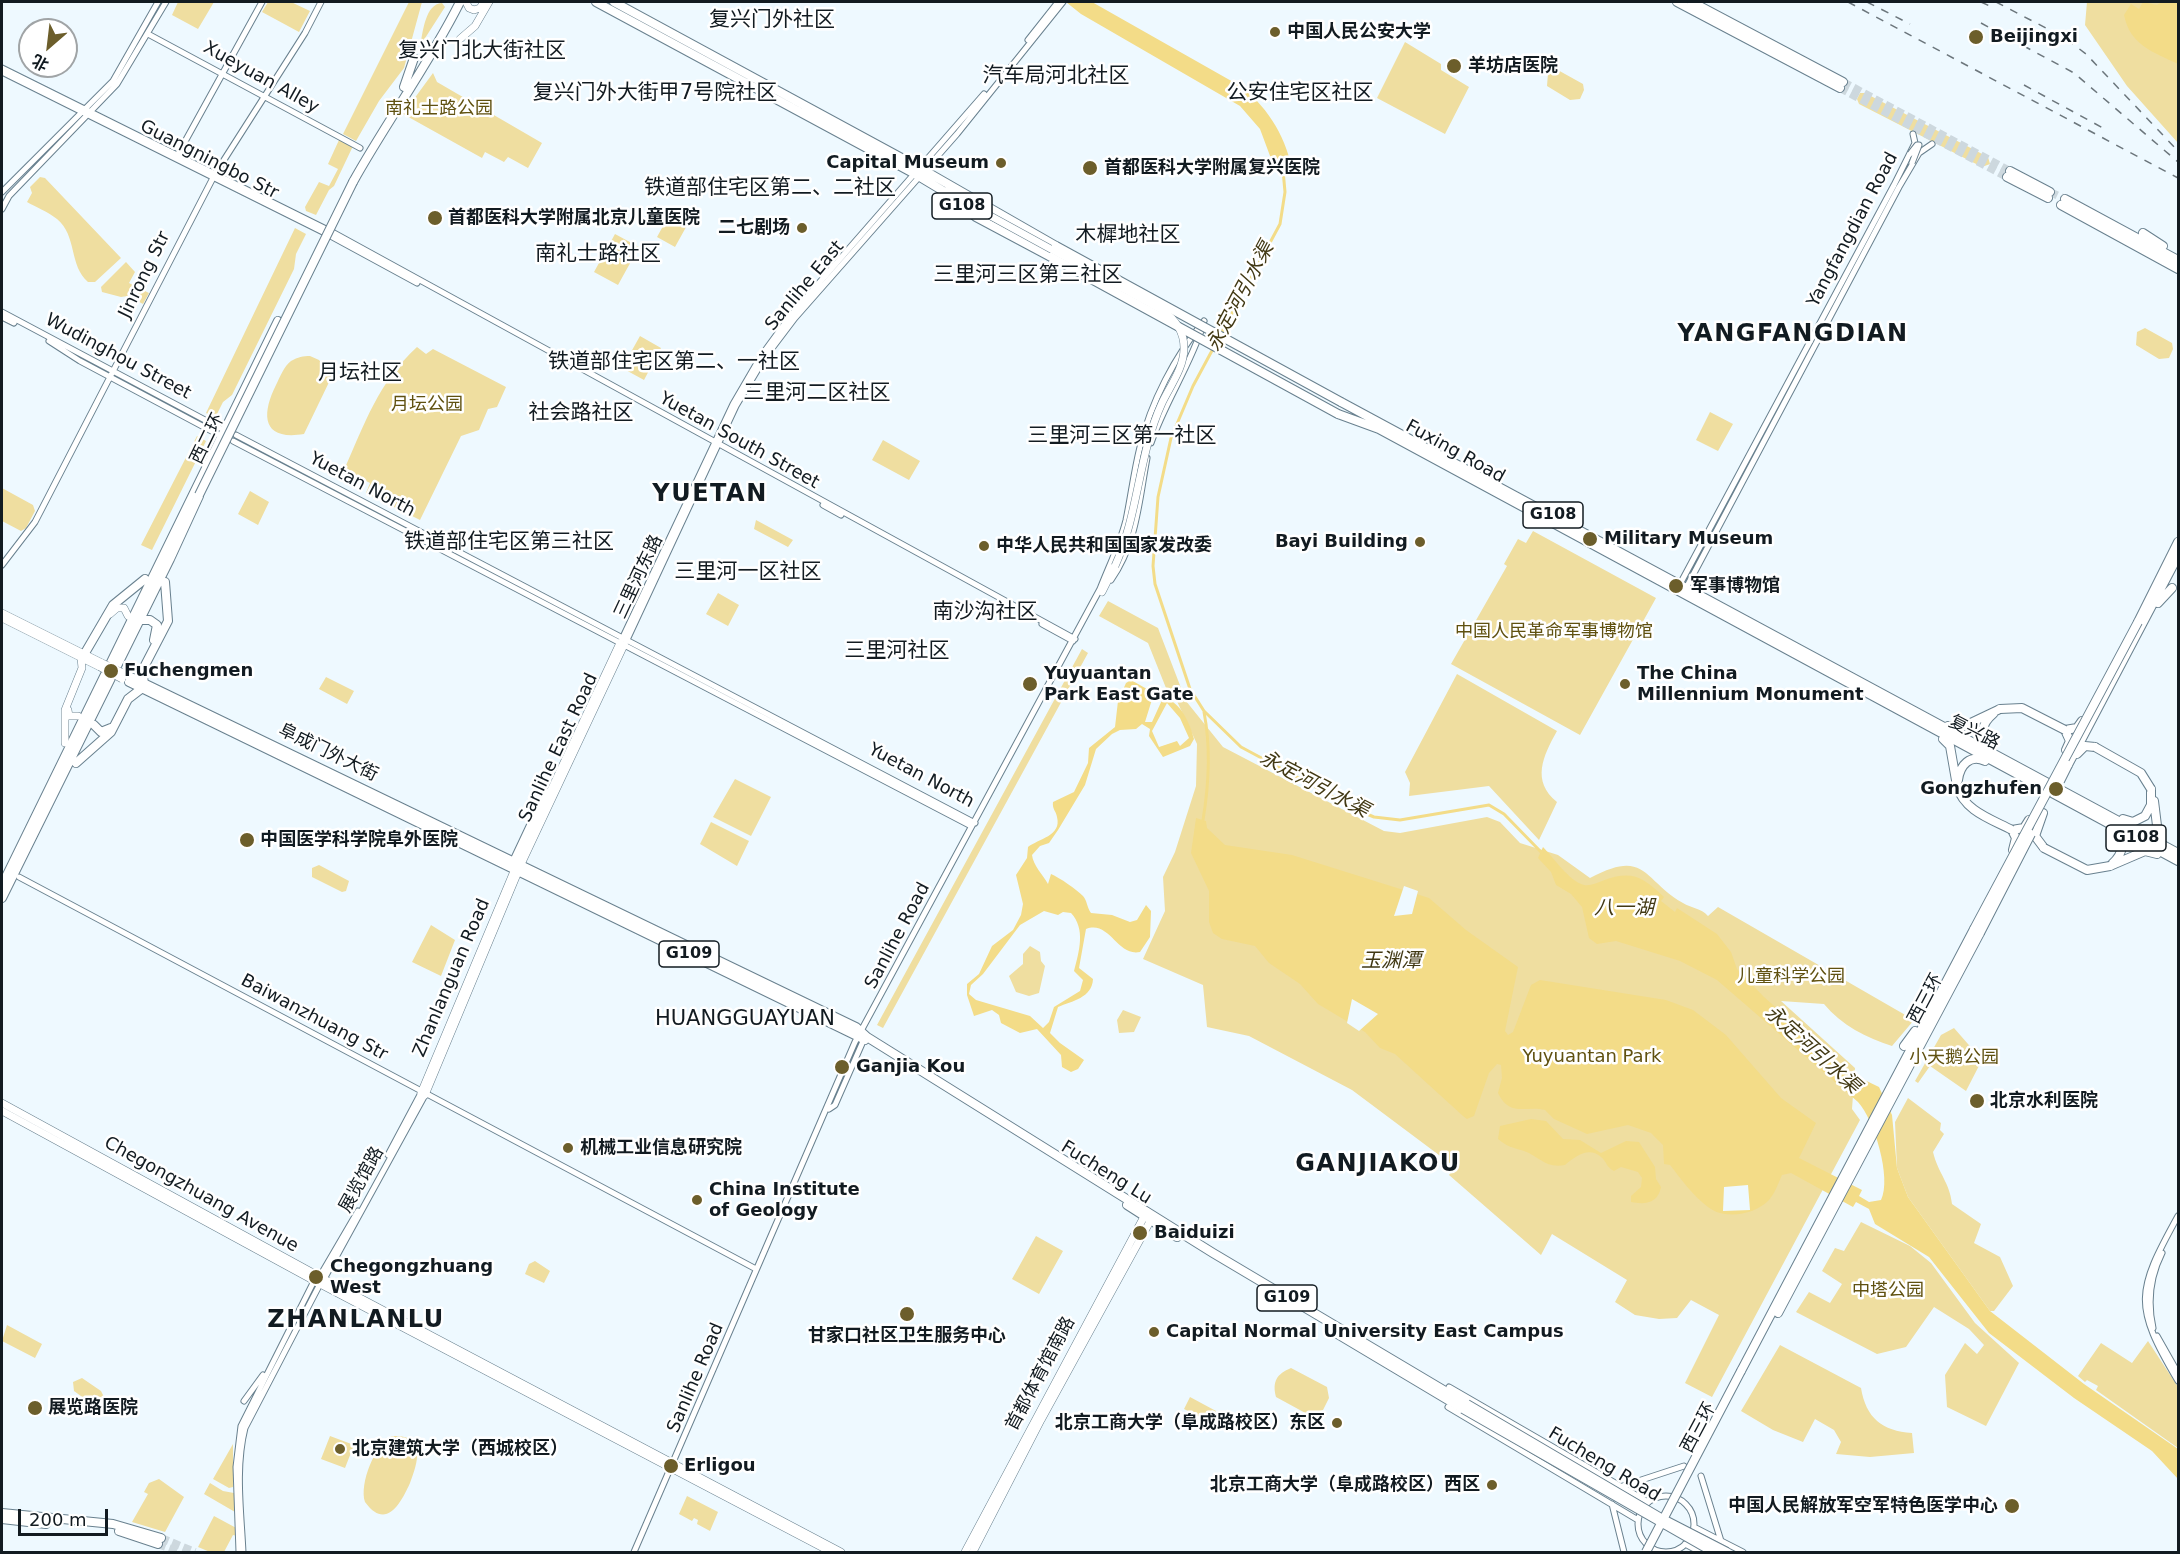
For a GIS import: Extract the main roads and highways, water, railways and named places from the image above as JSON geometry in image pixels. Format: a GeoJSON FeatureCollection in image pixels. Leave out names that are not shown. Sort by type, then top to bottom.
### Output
{"type":"FeatureCollection","features":[{"type":"Feature","properties":{"kind":"highway","name":"西二环"},"geometry":{"type":"LineString","coordinates":[[2,885],[351,181],[455,2]]}},
{"type":"Feature","properties":{"kind":"highway","name":"G108"},"geometry":{"type":"LineString","coordinates":[[596,2],[920,173],[942,181]]}},
{"type":"Feature","properties":{"kind":"highway","name":"G108"},"geometry":{"type":"LineString","coordinates":[[614,2],[920,173],[972,214],[1194,339]]}},
{"type":"Feature","properties":{"kind":"highway"},"geometry":{"type":"LineString","coordinates":[[1677,2],[1718,10],[1753,28]]}},
{"type":"Feature","properties":{"kind":"highway","name":"西二环"},"geometry":{"type":"LineString","coordinates":[[406,88],[465,4]]}},
{"type":"Feature","properties":{"kind":"highway"},"geometry":{"type":"LineString","coordinates":[[1697,7],[1709,22],[1742,41]]}},
{"type":"Feature","properties":{"kind":"highway"},"geometry":{"type":"LineString","coordinates":[[1697,7],[1841,85]]}},
{"type":"Feature","properties":{"kind":"highway"},"geometry":{"type":"LineString","coordinates":[[406,88],[414,58]]}},
{"type":"Feature","properties":{"kind":"highway"},"geometry":{"type":"LineString","coordinates":[[406,88],[428,72]]}},
{"type":"Feature","properties":{"kind":"highway"},"geometry":{"type":"LineString","coordinates":[[2009,174],[2049,195]]}},
{"type":"Feature","properties":{"kind":"highway","name":"Fuxing Road"},"geometry":{"type":"LineString","coordinates":[[942,181],[1056,246],[1920,719]]}},
{"type":"Feature","properties":{"kind":"highway"},"geometry":{"type":"LineString","coordinates":[[2178,258],[2063,202],[2178,271]]}},
{"type":"Feature","properties":{"kind":"highway"},"geometry":{"type":"LineString","coordinates":[[2143,233],[2178,258]]}},
{"type":"Feature","properties":{"kind":"highway"},"geometry":{"type":"LineString","coordinates":[[2159,265],[2178,271]]}},
{"type":"Feature","properties":{"kind":"highway","name":"Fuxing Road"},"geometry":{"type":"LineString","coordinates":[[1194,339],[1338,414],[1379,429],[1681,589]]}},
{"type":"Feature","properties":{"kind":"highway","name":"西二环"},"geometry":{"type":"LineString","coordinates":[[2,898],[91,726],[170,560],[197,494]]}},
{"type":"Feature","properties":{"kind":"highway"},"geometry":{"type":"LineString","coordinates":[[167,550],[171,527]]}},
{"type":"Feature","properties":{"kind":"highway"},"geometry":{"type":"LineString","coordinates":[[170,560],[190,529]]}},
{"type":"Feature","properties":{"kind":"highway"},"geometry":{"type":"LineString","coordinates":[[2140,623],[2178,542]]}},
{"type":"Feature","properties":{"kind":"highway"},"geometry":{"type":"LineString","coordinates":[[2152,610],[2178,556]]}},
{"type":"Feature","properties":{"kind":"highway"},"geometry":{"type":"LineString","coordinates":[[92,660],[113,605],[145,579]]}},
{"type":"Feature","properties":{"kind":"highway"},"geometry":{"type":"LineString","coordinates":[[76,762],[111,732],[128,699],[143,686],[142,671],[168,621],[165,582]]}},
{"type":"Feature","properties":{"kind":"highway"},"geometry":{"type":"LineString","coordinates":[[2140,623],[2172,588]]}},
{"type":"Feature","properties":{"kind":"highway"},"geometry":{"type":"LineString","coordinates":[[2140,623],[2144,594]]}},
{"type":"Feature","properties":{"kind":"highway"},"geometry":{"type":"LineString","coordinates":[[91,726],[101,732],[110,728],[128,695],[126,678],[140,670],[158,633],[156,623],[140,620]]}},
{"type":"Feature","properties":{"kind":"highway","name":"西三环"},"geometry":{"type":"LineString","coordinates":[[1653,1552],[1802,1256],[1846,1180],[2140,623]]}},
{"type":"Feature","properties":{"kind":"highway","name":"阜成门外大街"},"geometry":{"type":"LineString","coordinates":[[126,678],[516,869],[856,1027],[860,1037]]}},
{"type":"Feature","properties":{"kind":"highway","name":"阜成门外大街"},"geometry":{"type":"LineString","coordinates":[[143,686],[454,842],[516,869]]}},
{"type":"Feature","properties":{"kind":"highway"},"geometry":{"type":"LineString","coordinates":[[1920,719],[1957,729],[2000,709],[2022,708],[2065,730],[2077,728],[2089,719]]}},
{"type":"Feature","properties":{"kind":"highway"},"geometry":{"type":"LineString","coordinates":[[2000,709],[1985,722],[1983,739],[1988,746],[2017,769]]}},
{"type":"Feature","properties":{"kind":"highway"},"geometry":{"type":"LineString","coordinates":[[1920,719],[1949,744],[1957,786],[1963,800],[1970,807],[2012,830],[2024,828],[2040,812]]}},
{"type":"Feature","properties":{"kind":"highway","name":"复兴路"},"geometry":{"type":"LineString","coordinates":[[1920,719],[2017,769]]}},
{"type":"Feature","properties":{"kind":"highway"},"geometry":{"type":"LineString","coordinates":[[2089,719],[2088,735],[2095,747]]}},
{"type":"Feature","properties":{"kind":"highway"},"geometry":{"type":"LineString","coordinates":[[2065,730],[2070,741],[2065,764]]}},
{"type":"Feature","properties":{"kind":"highway"},"geometry":{"type":"LineString","coordinates":[[2065,764],[2082,747],[2095,747],[2141,772],[2151,789],[2159,842]]}},
{"type":"Feature","properties":{"kind":"highway"},"geometry":{"type":"LineString","coordinates":[[1957,786],[1961,768],[1974,758],[2017,769]]}},
{"type":"Feature","properties":{"kind":"highway","name":"G108"},"geometry":{"type":"LineString","coordinates":[[2017,769],[2096,812],[2178,861]]}},
{"type":"Feature","properties":{"kind":"highway"},"geometry":{"type":"LineString","coordinates":[[43,799],[45,784]]}},
{"type":"Feature","properties":{"kind":"highway"},"geometry":{"type":"LineString","coordinates":[[2096,812],[2130,822],[2140,820],[2150,809],[2151,789]]}},
{"type":"Feature","properties":{"kind":"highway"},"geometry":{"type":"LineString","coordinates":[[2040,812],[2035,836],[2044,848]]}},
{"type":"Feature","properties":{"kind":"highway"},"geometry":{"type":"LineString","coordinates":[[2096,812],[2122,841],[2121,852],[2110,866]]}},
{"type":"Feature","properties":{"kind":"highway","name":"G108"},"geometry":{"type":"LineString","coordinates":[[2096,812],[2178,853]]}},
{"type":"Feature","properties":{"kind":"highway"},"geometry":{"type":"LineString","coordinates":[[2012,830],[2016,842],[2014,863]]}},
{"type":"Feature","properties":{"kind":"highway"},"geometry":{"type":"LineString","coordinates":[[25,851],[38,838]]}},
{"type":"Feature","properties":{"kind":"highway"},"geometry":{"type":"LineString","coordinates":[[454,842],[464,853]]}},
{"type":"Feature","properties":{"kind":"highway"},"geometry":{"type":"LineString","coordinates":[[2014,863],[2028,848],[2036,846],[2083,868],[2096,870],[2149,851],[2178,861]]}},
{"type":"Feature","properties":{"kind":"highway"},"geometry":{"type":"LineString","coordinates":[[1929,1044],[1933,1014]]}},
{"type":"Feature","properties":{"kind":"highway"},"geometry":{"type":"LineString","coordinates":[[1904,1046],[1933,1014]]}},
{"type":"Feature","properties":{"kind":"highway","name":"Fucheng Lu"},"geometry":{"type":"LineString","coordinates":[[860,1037],[1430,1389],[1465,1406]]}},
{"type":"Feature","properties":{"kind":"highway","name":"西三环"},"geometry":{"type":"LineString","coordinates":[[1646,1552],[1812,1250],[1836,1197]]}},
{"type":"Feature","properties":{"kind":"highway"},"geometry":{"type":"LineString","coordinates":[[1812,1250],[1838,1213]]}},
{"type":"Feature","properties":{"kind":"highway","name":"Fucheng Lu"},"geometry":{"type":"LineString","coordinates":[[1149,1215],[1423,1378],[1465,1406]]}},
{"type":"Feature","properties":{"kind":"highway"},"geometry":{"type":"LineString","coordinates":[[1802,1256],[1812,1222]]}},
{"type":"Feature","properties":{"kind":"highway"},"geometry":{"type":"LineString","coordinates":[[1423,1378],[1449,1387]]}},
{"type":"Feature","properties":{"kind":"highway"},"geometry":{"type":"LineString","coordinates":[[1430,1389],[1448,1407]]}},
{"type":"Feature","properties":{"kind":"highway","name":"Fucheng Road"},"geometry":{"type":"LineString","coordinates":[[1465,1406],[1713,1552]]}},
{"type":"Feature","properties":{"kind":"highway","name":"Fucheng Road"},"geometry":{"type":"LineString","coordinates":[[1465,1406],[1660,1518],[1727,1552]]}},
{"type":"Feature","properties":{"kind":"highway"},"geometry":{"type":"LineString","coordinates":[[2,1513],[112,1524],[160,1541],[116,1535]]}},
{"type":"Feature","properties":{"kind":"highway"},"geometry":{"type":"LineString","coordinates":[[2,1519],[112,1529],[148,1540]]}},
{"type":"Feature","properties":{"kind":"main road"},"geometry":{"type":"LineString","coordinates":[[2,192],[87,112],[123,66],[159,2]]}},
{"type":"Feature","properties":{"kind":"main road"},"geometry":{"type":"LineString","coordinates":[[2,209],[9,196],[128,69],[166,2]]}},
{"type":"Feature","properties":{"kind":"main road"},"geometry":{"type":"LineString","coordinates":[[177,156],[261,2]]}},
{"type":"Feature","properties":{"kind":"main road","name":"Jinrong Str"},"geometry":{"type":"LineString","coordinates":[[2,565],[35,522],[212,176],[304,33],[320,2]]}},
{"type":"Feature","properties":{"kind":"main road"},"geometry":{"type":"LineString","coordinates":[[465,4],[474,10],[486,2]]}},
{"type":"Feature","properties":{"kind":"main road"},"geometry":{"type":"LineString","coordinates":[[460,39],[475,26],[486,2]]}},
{"type":"Feature","properties":{"kind":"main road"},"geometry":{"type":"LineString","coordinates":[[623,642],[747,378],[777,334],[920,173],[1058,5]]}},
{"type":"Feature","properties":{"kind":"main road","name":"Xueyuan Alley"},"geometry":{"type":"LineString","coordinates":[[148,34],[360,148]]}},
{"type":"Feature","properties":{"kind":"main road"},"geometry":{"type":"LineString","coordinates":[[2,70],[87,112]]}},
{"type":"Feature","properties":{"kind":"main road","name":"Guangningbo Str"},"geometry":{"type":"LineString","coordinates":[[87,112],[177,156],[212,176]]}},
{"type":"Feature","properties":{"kind":"main road","name":"Guangningbo Str"},"geometry":{"type":"LineString","coordinates":[[87,112],[318,227]]}},
{"type":"Feature","properties":{"kind":"main road","name":"Yangfangdian Road"},"geometry":{"type":"LineString","coordinates":[[1681,589],[1901,176],[1914,136]]}},
{"type":"Feature","properties":{"kind":"main road"},"geometry":{"type":"LineString","coordinates":[[1910,154],[1918,144],[1912,163]]}},
{"type":"Feature","properties":{"kind":"main road"},"geometry":{"type":"LineString","coordinates":[[1901,176],[1930,144]]}},
{"type":"Feature","properties":{"kind":"main road"},"geometry":{"type":"LineString","coordinates":[[942,181],[965,202]]}},
{"type":"Feature","properties":{"kind":"main road"},"geometry":{"type":"LineString","coordinates":[[945,192],[1162,310],[1176,322],[1182,334],[1183,360],[1147,442],[1132,517],[1115,566],[1101,591]]}},
{"type":"Feature","properties":{"kind":"main road","name":"Yuetan South Street"},"geometry":{"type":"LineString","coordinates":[[318,227],[716,444]]}},
{"type":"Feature","properties":{"kind":"main road","name":"Yuetan South Street"},"geometry":{"type":"LineString","coordinates":[[318,227],[334,233],[1074,640]]}},
{"type":"Feature","properties":{"kind":"main road","name":"Wudinghou Street"},"geometry":{"type":"LineString","coordinates":[[2,312],[114,371],[219,431],[110,377],[64,349],[2,317]]}},
{"type":"Feature","properties":{"kind":"main road","name":"Sanlihe Road"},"geometry":{"type":"LineString","coordinates":[[1101,591],[1122,531],[1140,447],[1162,387],[1194,339]]}},
{"type":"Feature","properties":{"kind":"main road","name":"Sanlihe Road"},"geometry":{"type":"LineString","coordinates":[[673,1466],[756,1269],[860,1037],[1101,591],[1119,568],[1132,538],[1140,508],[1149,448],[1194,339]]}},
{"type":"Feature","properties":{"kind":"main road"},"geometry":{"type":"LineString","coordinates":[[1162,387],[1166,386],[1173,391]]}},
{"type":"Feature","properties":{"kind":"main road","name":"Yuetan North"},"geometry":{"type":"LineString","coordinates":[[234,438],[974,823]]}},
{"type":"Feature","properties":{"kind":"main road"},"geometry":{"type":"LineString","coordinates":[[78,716],[73,717],[67,712],[69,699],[84,669],[92,660],[92,650],[114,610],[124,608],[128,616]]}},
{"type":"Feature","properties":{"kind":"main road"},"geometry":{"type":"LineString","coordinates":[[2,613],[126,678]]}},
{"type":"Feature","properties":{"kind":"main road"},"geometry":{"type":"LineString","coordinates":[[2,618],[92,660]]}},
{"type":"Feature","properties":{"kind":"main road","name":"Sanlihe East Road"},"geometry":{"type":"LineString","coordinates":[[516,869],[550,791],[623,642]]}},
{"type":"Feature","properties":{"kind":"main road","name":"Sanlihe East Road"},"geometry":{"type":"LineString","coordinates":[[516,869],[623,642]]}},
{"type":"Feature","properties":{"kind":"main road"},"geometry":{"type":"LineString","coordinates":[[65,743],[65,710],[82,668],[92,660]]}},
{"type":"Feature","properties":{"kind":"main road","name":"Zhanlanguan Road"},"geometry":{"type":"LineString","coordinates":[[423,1094],[516,869]]}},
{"type":"Feature","properties":{"kind":"main road","name":"Baiwanzhuang Str"},"geometry":{"type":"LineString","coordinates":[[19,878],[756,1269]]}},
{"type":"Feature","properties":{"kind":"main road","name":"Sanlihe Road"},"geometry":{"type":"LineString","coordinates":[[636,1552],[860,1037]]}},
{"type":"Feature","properties":{"kind":"main road","name":"展览馆路"},"geometry":{"type":"LineString","coordinates":[[317,1279],[423,1094]]}},
{"type":"Feature","properties":{"kind":"main road","name":"Chegongzhuang Avenue"},"geometry":{"type":"LineString","coordinates":[[2,1103],[177,1198],[317,1279]]}},
{"type":"Feature","properties":{"kind":"main road","name":"Chegongzhuang Avenue"},"geometry":{"type":"LineString","coordinates":[[2,1111],[673,1466]]}},
{"type":"Feature","properties":{"kind":"main road"},"geometry":{"type":"LineString","coordinates":[[89,1156],[94,1167]]}},
{"type":"Feature","properties":{"kind":"main road"},"geometry":{"type":"LineString","coordinates":[[174,1189],[177,1198]]}},
{"type":"Feature","properties":{"kind":"main road"},"geometry":{"type":"LineString","coordinates":[[973,1552],[1149,1215]]}},
{"type":"Feature","properties":{"kind":"main road","name":"首都体育馆南路"},"geometry":{"type":"LineString","coordinates":[[965,1552],[1149,1215]]}},
{"type":"Feature","properties":{"kind":"main road"},"geometry":{"type":"LineString","coordinates":[[2178,1216],[2152,1264],[2145,1295],[2151,1332],[2178,1381]]}},
{"type":"Feature","properties":{"kind":"main road"},"geometry":{"type":"LineString","coordinates":[[2178,1224],[2156,1266],[2150,1289],[2149,1307],[2154,1330],[2178,1373]]}},
{"type":"Feature","properties":{"kind":"main road"},"geometry":{"type":"LineString","coordinates":[[241,1552],[238,1467],[241,1426],[275,1356],[317,1279]]}},
{"type":"Feature","properties":{"kind":"main road"},"geometry":{"type":"LineString","coordinates":[[238,1467],[251,1412],[317,1279]]}},
{"type":"Feature","properties":{"kind":"main road"},"geometry":{"type":"LineString","coordinates":[[244,1401],[275,1356]]}},
{"type":"Feature","properties":{"kind":"main road","name":"Fucheng Road"},"geometry":{"type":"LineString","coordinates":[[1449,1387],[1536,1435],[1648,1502]]}},
{"type":"Feature","properties":{"kind":"main road","name":"Fucheng Road"},"geometry":{"type":"LineString","coordinates":[[1448,1407],[1638,1520]]}},
{"type":"Feature","properties":{"kind":"main road"},"geometry":{"type":"LineString","coordinates":[[1527,1452],[1536,1435]]}},
{"type":"Feature","properties":{"kind":"main road"},"geometry":{"type":"LineString","coordinates":[[673,1466],[841,1552]]}},
{"type":"Feature","properties":{"kind":"main road"},"geometry":{"type":"LineString","coordinates":[[673,1466],[831,1552]]}},
{"type":"Feature","properties":{"kind":"main road"},"geometry":{"type":"LineString","coordinates":[[1577,1482],[1587,1466]]}},
{"type":"Feature","properties":{"kind":"main road"},"geometry":{"type":"LineString","coordinates":[[1622,1486],[1684,1466]]}},
{"type":"Feature","properties":{"kind":"main road"},"geometry":{"type":"LineString","coordinates":[[1701,1476],[1721,1541]]}},
{"type":"Feature","properties":{"kind":"main road"},"geometry":{"type":"LineString","coordinates":[[717,1482],[723,1490]]}},
{"type":"Feature","properties":{"kind":"main road"},"geometry":{"type":"LineString","coordinates":[[1666,1496],[1680,1500],[1690,1509],[1694,1527],[1685,1544],[1668,1551],[1652,1548],[1641,1536],[1638,1520],[1648,1502],[1666,1496]]}},
{"type":"Feature","properties":{"kind":"main road"},"geometry":{"type":"LineString","coordinates":[[1612,1504],[1624,1552]]}},
{"type":"Feature","properties":{"kind":"main road"},"geometry":{"type":"LineString","coordinates":[[1694,1527],[1743,1552]]}},
{"type":"Feature","properties":{"kind":"main road"},"geometry":{"type":"LineString","coordinates":[[1685,1544],[1700,1552]]}},
{"type":"Feature","properties":{"kind":"water"},"geometry":{"type":"Polygon","coordinates":[[[1066,2],[1092,2],[1242,87],[1261,105],[1276,126],[1282,137],[1293,174],[1276,172],[1260,129],[1240,106],[1081,14],[1066,2]]]}},
{"type":"Feature","properties":{"kind":"water"},"geometry":{"type":"Polygon","coordinates":[[[2143,2],[2157,5],[2162,2],[2178,2],[2178,64],[2144,46],[2131,34],[2124,15],[2131,4],[2139,9],[2143,2]]]}},
{"type":"Feature","properties":{"kind":"water"},"geometry":{"type":"Polygon","coordinates":[[[1131,680],[1154,693],[1145,722],[1152,722],[1162,700],[1168,700],[1179,707],[1183,713],[1194,739],[1190,746],[1163,757],[1149,736],[1150,729],[1142,724],[1136,729],[1120,730],[1112,734],[1096,749],[1085,785],[1058,830],[1049,843],[1040,846],[1032,855],[1036,866],[1048,884],[1051,874],[1068,884],[1083,896],[1091,913],[1112,915],[1130,922],[1137,920],[1146,905],[1151,911],[1150,937],[1140,952],[1125,949],[1101,930],[1086,929],[1079,968],[1093,979],[1092,985],[1085,995],[1058,1007],[1050,1033],[1084,1060],[1078,1069],[1071,1072],[1062,1067],[1061,1055],[1037,1029],[1020,1033],[1001,1023],[999,1015],[992,1010],[974,1016],[967,995],[967,984],[979,974],[992,946],[1013,930],[1021,915],[1023,904],[1016,875],[1027,858],[1028,847],[1056,829],[1058,823],[1053,802],[1074,792],[1088,763],[1089,748],[1115,727],[1118,701],[1126,683],[1131,680]],[[1167,703],[1152,731],[1159,747],[1177,741],[1180,746],[1189,738],[1180,718],[1167,703]],[[1044,911],[1020,925],[983,974],[971,985],[969,994],[976,1000],[1030,1016],[1043,1028],[1049,1022],[1054,1007],[1080,991],[1083,980],[1074,971],[1080,941],[1076,919],[1071,913],[1063,912],[1058,915],[1044,911]]]}},
{"type":"Feature","properties":{"kind":"water","name":"玉渊潭"},"geometry":{"type":"Polygon","coordinates":[[[1196,818],[1206,821],[1207,828],[1225,845],[1292,855],[1429,898],[1466,930],[1518,967],[1505,1031],[1508,1035],[1513,1032],[1531,985],[1540,980],[1666,1000],[1693,1010],[1726,1035],[1781,1098],[1816,1123],[1799,1158],[1862,1190],[1859,1196],[1869,1202],[1881,1200],[1884,1178],[1880,1149],[1870,1121],[1858,1102],[1717,980],[1680,961],[1616,941],[1597,944],[1589,938],[1582,907],[1571,894],[1556,885],[1551,872],[1538,858],[1543,847],[1567,874],[1584,885],[1621,876],[1636,877],[1649,884],[1664,897],[1661,901],[1675,912],[1677,908],[1717,934],[1731,952],[1737,969],[1764,997],[1852,1074],[1879,1087],[1892,1115],[1897,1168],[1908,1197],[1990,1311],[2084,1384],[2178,1449],[2178,1479],[2152,1451],[2074,1398],[1989,1333],[1929,1257],[1875,1224],[1869,1209],[1856,1202],[1853,1207],[1791,1173],[1782,1175],[1771,1197],[1763,1205],[1739,1214],[1722,1214],[1697,1198],[1670,1165],[1664,1164],[1663,1145],[1651,1133],[1628,1125],[1587,1134],[1554,1119],[1545,1110],[1519,1109],[1508,1106],[1498,1093],[1502,1078],[1501,1065],[1497,1064],[1489,1073],[1474,1116],[1467,1119],[1395,1054],[1380,1048],[1365,1032],[1318,1004],[1300,984],[1269,963],[1255,946],[1222,939],[1213,933],[1209,922],[1209,891],[1191,853],[1196,818]]]}},
{"type":"Feature","properties":{"kind":"water"},"geometry":{"type":"Polygon","coordinates":[[[1531,1119],[1546,1121],[1563,1139],[1580,1140],[1601,1153],[1626,1141],[1639,1142],[1655,1167],[1656,1179],[1661,1187],[1657,1197],[1646,1203],[1631,1202],[1631,1196],[1641,1187],[1642,1178],[1638,1172],[1621,1167],[1614,1171],[1603,1159],[1591,1152],[1577,1156],[1565,1165],[1558,1166],[1543,1162],[1530,1153],[1508,1146],[1498,1139],[1500,1126],[1531,1119]]]}},
{"type":"Feature","properties":{"kind":"waterway","name":"永定河引水渠"},"geometry":{"type":"LineString","coordinates":[[1283,170],[1285,192],[1280,224],[1193,386],[1171,438],[1158,497],[1153,566],[1155,584],[1190,689],[1204,711],[1241,747],[1362,812],[1374,817],[1400,820],[1489,805],[1504,814],[1542,853]]}},
{"type":"Feature","properties":{"kind":"waterway"},"geometry":{"type":"LineString","coordinates":[[1203,820],[1208,766],[1208,739],[1204,712]]}},
{"type":"Feature","properties":{"kind":"tunnel"},"geometry":{"type":"LineString","coordinates":[[1843,82],[2010,171]]}},
{"type":"Feature","properties":{"kind":"tunnel"},"geometry":{"type":"LineString","coordinates":[[1840,88],[2007,177]]}},
{"type":"Feature","properties":{"kind":"tunnel"},"geometry":{"type":"LineString","coordinates":[[2050,192],[2065,199]]}},
{"type":"Feature","properties":{"kind":"tunnel"},"geometry":{"type":"LineString","coordinates":[[161,1538],[195,1552]]}},
{"type":"Feature","properties":{"kind":"tunnel"},"geometry":{"type":"LineString","coordinates":[[158,1544],[179,1552]]}},
{"type":"Feature","properties":{"kind":"railway"},"geometry":{"type":"LineString","coordinates":[[1848,2],[2178,178]]}},
{"type":"Feature","properties":{"kind":"railway"},"geometry":{"type":"LineString","coordinates":[[1867,2],[1910,24]]}},
{"type":"Feature","properties":{"kind":"railway"},"geometry":{"type":"LineString","coordinates":[[1981,2],[1992,7]]}},
{"type":"Feature","properties":{"kind":"railway"},"geometry":{"type":"LineString","coordinates":[[1996,2],[2065,38],[2086,54],[2178,151]]}},
{"type":"Feature","properties":{"kind":"railway"},"geometry":{"type":"LineString","coordinates":[[1981,23],[2074,73],[2178,162]]}},
{"type":"Feature","properties":{"kind":"railway"},"geometry":{"type":"LineString","coordinates":[[2024,85],[2103,128]]}},
{"type":"Feature","properties":{"kind":"place","name":"中国人民公安大学"},"geometry":{"type":"Point","coordinates":[1275,32]}},
{"type":"Feature","properties":{"kind":"place","name":"Beijingxi"},"geometry":{"type":"Point","coordinates":[1976,37]}},
{"type":"Feature","properties":{"kind":"place","name":"羊坊店医院"},"geometry":{"type":"Point","coordinates":[1454,66]}},
{"type":"Feature","properties":{"kind":"place","name":"Capital Museum"},"geometry":{"type":"Point","coordinates":[1001,163]}},
{"type":"Feature","properties":{"kind":"place","name":"首都医科大学附属复兴医院"},"geometry":{"type":"Point","coordinates":[1090,168]}},
{"type":"Feature","properties":{"kind":"place","name":"首都医科大学附属北京儿童医院"},"geometry":{"type":"Point","coordinates":[435,218]}},
{"type":"Feature","properties":{"kind":"place","name":"二七剧场"},"geometry":{"type":"Point","coordinates":[802,228]}},
{"type":"Feature","properties":{"kind":"place","name":"Military Museum"},"geometry":{"type":"Point","coordinates":[1590,539]}},
{"type":"Feature","properties":{"kind":"place","name":"Bayi Building"},"geometry":{"type":"Point","coordinates":[1420,542]}},
{"type":"Feature","properties":{"kind":"place","name":"中华人民共和国国家发改委"},"geometry":{"type":"Point","coordinates":[984,546]}},
{"type":"Feature","properties":{"kind":"place","name":"军事博物馆"},"geometry":{"type":"Point","coordinates":[1676,586]}},
{"type":"Feature","properties":{"kind":"place","name":"Fuchengmen"},"geometry":{"type":"Point","coordinates":[111,671]}},
{"type":"Feature","properties":{"kind":"place","name":"Yuyuantan Park East Gate"},"geometry":{"type":"Point","coordinates":[1030,684]}},
{"type":"Feature","properties":{"kind":"place","name":"The China Millennium Monument"},"geometry":{"type":"Point","coordinates":[1625,684]}},
{"type":"Feature","properties":{"kind":"place","name":"Gongzhufen"},"geometry":{"type":"Point","coordinates":[2056,789]}},
{"type":"Feature","properties":{"kind":"place","name":"中国医学科学院阜外医院"},"geometry":{"type":"Point","coordinates":[247,840]}},
{"type":"Feature","properties":{"kind":"place","name":"Ganjia Kou"},"geometry":{"type":"Point","coordinates":[842,1067]}},
{"type":"Feature","properties":{"kind":"place","name":"北京水利医院"},"geometry":{"type":"Point","coordinates":[1977,1101]}},
{"type":"Feature","properties":{"kind":"place","name":"机械工业信息研究院"},"geometry":{"type":"Point","coordinates":[568,1148]}},
{"type":"Feature","properties":{"kind":"place","name":"China Institute of Geology"},"geometry":{"type":"Point","coordinates":[697,1200]}},
{"type":"Feature","properties":{"kind":"place","name":"Baiduizi"},"geometry":{"type":"Point","coordinates":[1140,1233]}},
{"type":"Feature","properties":{"kind":"place","name":"Chegongzhuang West"},"geometry":{"type":"Point","coordinates":[316,1277]}},
{"type":"Feature","properties":{"kind":"place","name":"甘家口社区卫生服务中心"},"geometry":{"type":"Point","coordinates":[907,1314]}},
{"type":"Feature","properties":{"kind":"place","name":"Capital Normal University East Campus"},"geometry":{"type":"Point","coordinates":[1154,1332]}},
{"type":"Feature","properties":{"kind":"place","name":"展览路医院"},"geometry":{"type":"Point","coordinates":[35,1408]}},
{"type":"Feature","properties":{"kind":"place","name":"北京工商大学（阜成路校区）东区"},"geometry":{"type":"Point","coordinates":[1337,1423]}},
{"type":"Feature","properties":{"kind":"place","name":"北京建筑大学（西城校区）"},"geometry":{"type":"Point","coordinates":[340,1449]}},
{"type":"Feature","properties":{"kind":"place","name":"Erligou"},"geometry":{"type":"Point","coordinates":[671,1466]}},
{"type":"Feature","properties":{"kind":"place","name":"北京工商大学（阜成路校区）西区"},"geometry":{"type":"Point","coordinates":[1492,1485]}},
{"type":"Feature","properties":{"kind":"place","name":"中国人民解放军空军特色医学中心"},"geometry":{"type":"Point","coordinates":[2012,1506]}},
{"type":"Feature","properties":{"kind":"district","name":"复兴门外社区"},"geometry":{"type":"Point","coordinates":[772,21]}},
{"type":"Feature","properties":{"kind":"district","name":"复兴门北大街社区"},"geometry":{"type":"Point","coordinates":[482,52]}},
{"type":"Feature","properties":{"kind":"district","name":"汽车局河北社区"},"geometry":{"type":"Point","coordinates":[1056,77]}},
{"type":"Feature","properties":{"kind":"district","name":"复兴门外大街甲7号院社区"},"geometry":{"type":"Point","coordinates":[655,94]}},
{"type":"Feature","properties":{"kind":"district","name":"公安住宅区社区"},"geometry":{"type":"Point","coordinates":[1300,94]}},
{"type":"Feature","properties":{"kind":"district","name":"铁道部住宅区第二、二社区"},"geometry":{"type":"Point","coordinates":[770,189]}},
{"type":"Feature","properties":{"kind":"district","name":"木樨地社区"},"geometry":{"type":"Point","coordinates":[1128,236]}},
{"type":"Feature","properties":{"kind":"district","name":"南礼士路社区"},"geometry":{"type":"Point","coordinates":[598,255]}},
{"type":"Feature","properties":{"kind":"district","name":"三里河三区第三社区"},"geometry":{"type":"Point","coordinates":[1028,276]}},
{"type":"Feature","properties":{"kind":"district","name":"YANGFANGDIAN"},"geometry":{"type":"Point","coordinates":[1793,335]}},
{"type":"Feature","properties":{"kind":"district","name":"铁道部住宅区第二、一社区"},"geometry":{"type":"Point","coordinates":[674,363]}},
{"type":"Feature","properties":{"kind":"district","name":"月坛社区"},"geometry":{"type":"Point","coordinates":[360,374]}},
{"type":"Feature","properties":{"kind":"district","name":"三里河二区社区"},"geometry":{"type":"Point","coordinates":[817,394]}},
{"type":"Feature","properties":{"kind":"district","name":"社会路社区"},"geometry":{"type":"Point","coordinates":[581,414]}},
{"type":"Feature","properties":{"kind":"district","name":"三里河三区第一社区"},"geometry":{"type":"Point","coordinates":[1122,437]}},
{"type":"Feature","properties":{"kind":"district","name":"YUETAN"},"geometry":{"type":"Point","coordinates":[710,495]}},
{"type":"Feature","properties":{"kind":"district","name":"铁道部住宅区第三社区"},"geometry":{"type":"Point","coordinates":[509,543]}},
{"type":"Feature","properties":{"kind":"district","name":"三里河一区社区"},"geometry":{"type":"Point","coordinates":[748,573]}},
{"type":"Feature","properties":{"kind":"district","name":"南沙沟社区"},"geometry":{"type":"Point","coordinates":[985,613]}},
{"type":"Feature","properties":{"kind":"district","name":"三里河社区"},"geometry":{"type":"Point","coordinates":[897,652]}},
{"type":"Feature","properties":{"kind":"district","name":"HUANGGUAYUAN"},"geometry":{"type":"Point","coordinates":[745,1020]}},
{"type":"Feature","properties":{"kind":"district","name":"GANJIAKOU"},"geometry":{"type":"Point","coordinates":[1378,1165]}},
{"type":"Feature","properties":{"kind":"district","name":"ZHANLANLU"},"geometry":{"type":"Point","coordinates":[356,1321]}},
{"type":"Feature","properties":{"kind":"park label","name":"南礼士路公园"},"geometry":{"type":"Point","coordinates":[439,109]}},
{"type":"Feature","properties":{"kind":"park label","name":"月坛公园"},"geometry":{"type":"Point","coordinates":[427,405]}},
{"type":"Feature","properties":{"kind":"park label","name":"中国人民革命军事博物馆"},"geometry":{"type":"Point","coordinates":[1554,632]}},
{"type":"Feature","properties":{"kind":"park label","name":"儿童科学公园"},"geometry":{"type":"Point","coordinates":[1791,977]}},
{"type":"Feature","properties":{"kind":"park label","name":"Yuyuantan Park"},"geometry":{"type":"Point","coordinates":[1592,1057]}},
{"type":"Feature","properties":{"kind":"park label","name":"小天鹅公园"},"geometry":{"type":"Point","coordinates":[1954,1058]}},
{"type":"Feature","properties":{"kind":"park label","name":"中塔公园"},"geometry":{"type":"Point","coordinates":[1888,1291]}},
{"type":"Feature","properties":{"kind":"water label","name":"八一湖"},"geometry":{"type":"Point","coordinates":[1624,909]}}]}
